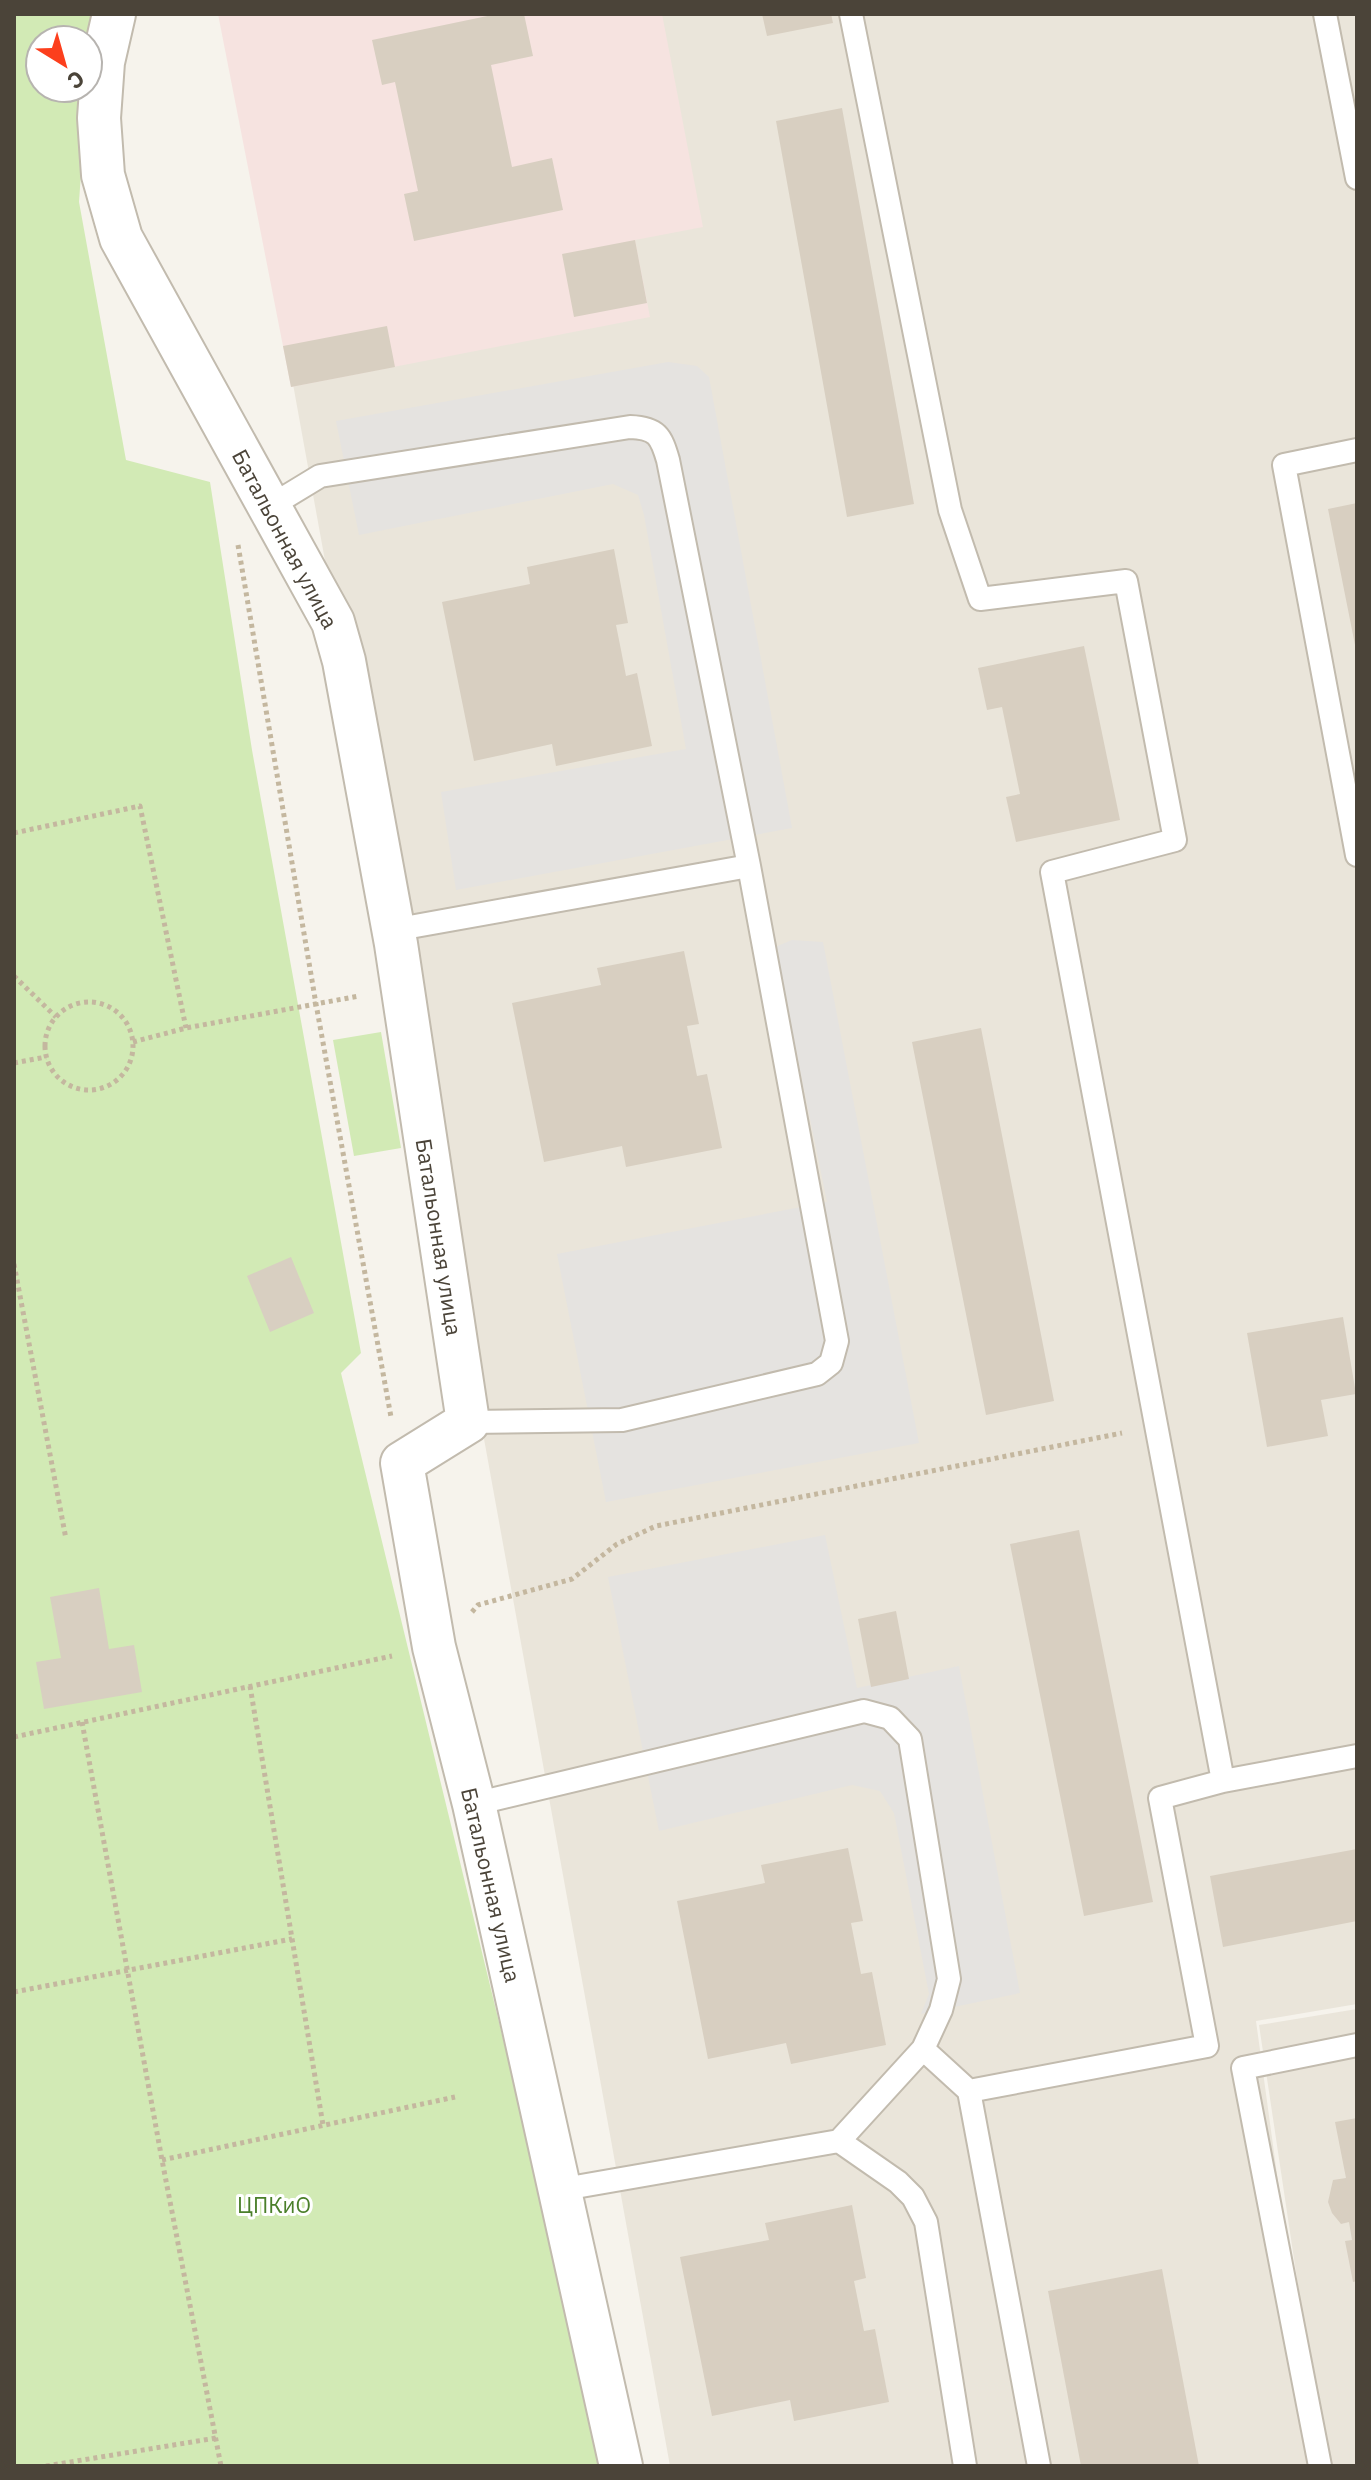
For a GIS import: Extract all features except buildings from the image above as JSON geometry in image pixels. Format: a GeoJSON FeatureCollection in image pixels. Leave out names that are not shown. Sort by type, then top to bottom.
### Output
{"type":"FeatureCollection","features":[{"type":"Feature","properties":{"kind":"street","name":"Батальонная улица"},"geometry":{"type":"LineString","coordinates":[[114,14],[103,62],[99,118],[103,175],[121,238],[333,622],[344,661],[393,930],[468,1422]]}},
{"type":"Feature","properties":{"kind":"street"},"geometry":{"type":"LineString","coordinates":[[402,1463],[468,1422]]}},
{"type":"Feature","properties":{"kind":"street","name":"Батальонная улица"},"geometry":{"type":"LineString","coordinates":[[402,1463],[434,1647],[474,1804],[621,2466]]}},
{"type":"Feature","properties":{"kind":"lane"},"geometry":{"type":"LineString","coordinates":[[851,14],[950,510],[980,599],[1126,581],[1175,840],[1052,872],[1223,1781]]}},
{"type":"Feature","properties":{"kind":"lane"},"geometry":{"type":"LineString","coordinates":[[1325,14],[1357,178]]}},
{"type":"Feature","properties":{"kind":"lane"},"geometry":{"type":"LineString","coordinates":[[269,507],[320,476],[630,427],[648,428],[662,440],[668,460],[749,866],[837,1341],[831,1363],[817,1374],[622,1420],[468,1422]]}},
{"type":"Feature","properties":{"kind":"lane"},"geometry":{"type":"LineString","coordinates":[[1357,450],[1284,465],[1357,855]]}},
{"type":"Feature","properties":{"kind":"lane"},"geometry":{"type":"LineString","coordinates":[[393,930],[749,866]]}},
{"type":"Feature","properties":{"kind":"lane"},"geometry":{"type":"LineString","coordinates":[[474,1804],[864,1711],[890,1718],[910,1739],[949,1979],[941,2010],[923,2049],[839,2141],[558,2190]]}},
{"type":"Feature","properties":{"kind":"lane"},"geometry":{"type":"LineString","coordinates":[[969,2091],[1207,2046],[1160,1798],[1223,1781],[1357,1756]]}},
{"type":"Feature","properties":{"kind":"lane"},"geometry":{"type":"LineString","coordinates":[[1320,2466],[1243,2068],[1357,2045]]}},
{"type":"Feature","properties":{"kind":"lane"},"geometry":{"type":"LineString","coordinates":[[923,2049],[969,2091],[1039,2466]]}},
{"type":"Feature","properties":{"kind":"lane"},"geometry":{"type":"LineString","coordinates":[[839,2141],[898,2182],[913,2197],[926,2222],[965,2466]]}},
{"type":"Feature","properties":{"kind":"path"},"geometry":{"type":"LineString","coordinates":[[236,534],[316,1004],[402,1463]]}},
{"type":"Feature","properties":{"kind":"path"},"geometry":{"type":"LineString","coordinates":[[14,833],[140,806],[186,1028]]}},
{"type":"Feature","properties":{"kind":"path"},"geometry":{"type":"LineString","coordinates":[[14,976],[56,1017]]}},
{"type":"Feature","properties":{"kind":"path"},"geometry":{"type":"LineString","coordinates":[[133,1042],[186,1028],[401,988]]}},
{"type":"Feature","properties":{"kind":"path"},"geometry":{"type":"LineString","coordinates":[[90,1002],[104,1004],[117,1012],[127,1022],[134,1051],[122,1077],[96,1091],[67,1085],[56,1076],[46,1057],[46,1035],[56,1017],[76,1004],[90,1002]]}},
{"type":"Feature","properties":{"kind":"path"},"geometry":{"type":"LineString","coordinates":[[14,1063],[46,1057]]}},
{"type":"Feature","properties":{"kind":"path"},"geometry":{"type":"LineString","coordinates":[[14,1264],[66,1539]]}},
{"type":"Feature","properties":{"kind":"path"},"geometry":{"type":"LineString","coordinates":[[14,1737],[434,1647],[478,1605],[572,1579],[617,1544],[656,1526],[1155,1426]]}},
{"type":"Feature","properties":{"kind":"path"},"geometry":{"type":"LineString","coordinates":[[250,1686],[323,2125]]}},
{"type":"Feature","properties":{"kind":"path"},"geometry":{"type":"LineString","coordinates":[[82,1722],[221,2466]]}},
{"type":"Feature","properties":{"kind":"path"},"geometry":{"type":"LineString","coordinates":[[14,1992],[292,1939]]}},
{"type":"Feature","properties":{"kind":"path"},"geometry":{"type":"LineString","coordinates":[[162,2160],[455,2097]]}},
{"type":"Feature","properties":{"kind":"path"},"geometry":{"type":"LineString","coordinates":[[46,2466],[216,2438]]}},
{"type":"Feature","properties":{"kind":"shaded area"},"geometry":{"type":"Polygon","coordinates":[[[218,14],[662,14],[703,227],[635,240],[650,317],[291,387],[218,14]]]}},
{"type":"Feature","properties":{"kind":"shaded area"},"geometry":{"type":"Polygon","coordinates":[[[226,14],[1357,14],[1357,2004],[1256,2021],[1317,2466],[670,2466],[226,14]]]}},
{"type":"Feature","properties":{"kind":"shaded area"},"geometry":{"type":"Polygon","coordinates":[[[668,362],[697,366],[709,377],[792,828],[456,890],[441,792],[686,749],[644,515],[638,495],[613,484],[359,535],[336,421],[668,362]]]}},
{"type":"Feature","properties":{"kind":"shaded area"},"geometry":{"type":"Polygon","coordinates":[[[792,940],[823,942],[919,1443],[606,1502],[557,1254],[827,1202],[775,947],[792,940]]]}},
{"type":"Feature","properties":{"kind":"shaded area"},"geometry":{"type":"Polygon","coordinates":[[[825,1535],[857,1688],[959,1666],[1020,1993],[921,2014],[929,1994],[894,1813],[880,1791],[852,1785],[659,1831],[608,1577],[825,1535]]]}},
{"type":"Feature","properties":{"kind":"shaded area"},"geometry":{"type":"Polygon","coordinates":[[[1357,2009],[1357,2466],[1325,2466],[1259,2025],[1357,2009]]]}},
{"type":"Feature","properties":{"kind":"green space","name":"ЦПКиО"},"geometry":{"type":"Polygon","coordinates":[[[14,14],[92,14],[91,24],[24,24],[24,104],[86,104],[79,202],[126,460],[210,482],[252,750],[361,1353],[341,1373],[607,2466],[14,2466],[14,14]]]}},
{"type":"Feature","properties":{"kind":"green space"},"geometry":{"type":"Polygon","coordinates":[[[381,1032],[401,1148],[354,1156],[333,1040],[381,1032]]]}}]}
